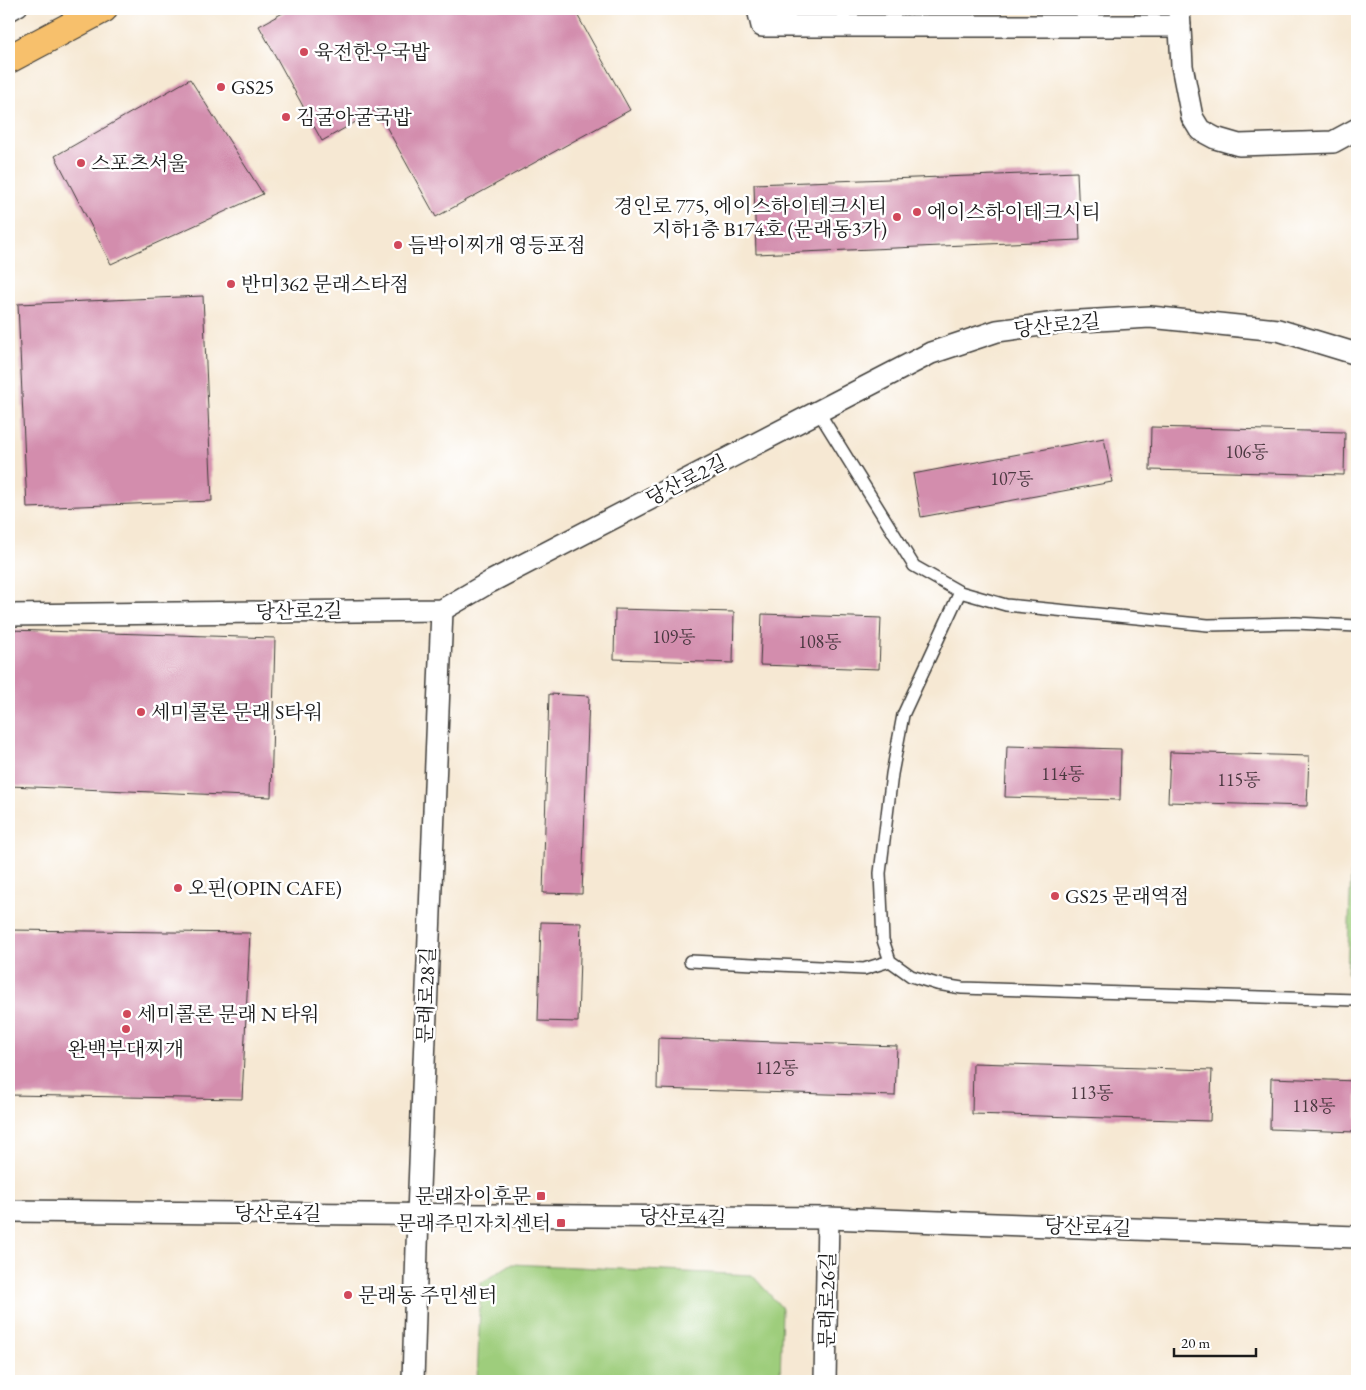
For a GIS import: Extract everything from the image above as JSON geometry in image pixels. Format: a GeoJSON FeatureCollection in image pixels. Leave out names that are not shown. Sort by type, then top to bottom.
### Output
{"type":"FeatureCollection","features":[{"type":"Feature","properties":{"kind":"main road"},"geometry":{"type":"LineString","coordinates":[[9,59],[103,9]]}},
{"type":"Feature","properties":{"kind":"street"},"geometry":{"type":"LineString","coordinates":[[758,9],[762,26],[1179,17],[1182,66],[1192,117],[1200,130],[1214,138],[1239,145],[1333,142],[1357,129]]}},
{"type":"Feature","properties":{"kind":"street","name":"당산로2길"},"geometry":{"type":"LineString","coordinates":[[9,615],[442,610],[490,582],[931,353],[998,331],[1063,322],[1150,317],[1278,330],[1357,354]]}},
{"type":"Feature","properties":{"kind":"street","name":"문래로28길"},"geometry":{"type":"LineString","coordinates":[[413,1381],[442,610]]}},
{"type":"Feature","properties":{"kind":"street","name":"당산로4길"},"geometry":{"type":"LineString","coordinates":[[9,1211],[828,1218],[1357,1236]]}},
{"type":"Feature","properties":{"kind":"street","name":"문래로26길"},"geometry":{"type":"LineString","coordinates":[[825,1381],[828,1218]]}},
{"type":"Feature","properties":{"kind":"lane"},"geometry":{"type":"LineString","coordinates":[[9,16],[22,9]]}},
{"type":"Feature","properties":{"kind":"lane"},"geometry":{"type":"LineString","coordinates":[[818,411],[914,566],[960,592],[1006,605],[1208,625],[1296,623],[1357,626]]}},
{"type":"Feature","properties":{"kind":"lane"},"geometry":{"type":"LineString","coordinates":[[960,592],[903,715],[892,774],[880,873],[883,940],[890,961],[911,976],[937,984],[962,988],[1357,1000]]}},
{"type":"Feature","properties":{"kind":"lane"},"geometry":{"type":"LineString","coordinates":[[690,961],[864,969],[890,961]]}},
{"type":"Feature","properties":{"kind":"green space"},"geometry":{"type":"Polygon","coordinates":[[[1351,872],[1357,872],[1357,975],[1347,975],[1351,872]]]}},
{"type":"Feature","properties":{"kind":"green space"},"geometry":{"type":"Polygon","coordinates":[[[511,1264],[752,1275],[782,1308],[780,1381],[477,1381],[481,1283],[511,1264]]]}},
{"type":"Feature","properties":{"kind":"building"},"geometry":{"type":"Polygon","coordinates":[[[290,9],[410,9],[412,12],[417,9],[574,9],[630,110],[436,217],[377,110],[322,141],[259,26],[290,9]]]}},
{"type":"Feature","properties":{"kind":"building"},"geometry":{"type":"Polygon","coordinates":[[[190,79],[263,194],[111,264],[55,156],[190,79]]]}},
{"type":"Feature","properties":{"kind":"building","name":"에이스하이테크시티"},"geometry":{"type":"Polygon","coordinates":[[[1077,172],[1080,240],[756,254],[754,184],[1077,172]]]}},
{"type":"Feature","properties":{"kind":"building"},"geometry":{"type":"Polygon","coordinates":[[[203,296],[212,501],[27,508],[18,304],[203,296]]]}},
{"type":"Feature","properties":{"kind":"building"},"geometry":{"type":"Polygon","coordinates":[[[1151,427],[1345,432],[1344,475],[1150,470],[1151,427]]]}},
{"type":"Feature","properties":{"kind":"building"},"geometry":{"type":"Polygon","coordinates":[[[1104,438],[1112,482],[921,517],[913,474],[1104,438]]]}},
{"type":"Feature","properties":{"kind":"building"},"geometry":{"type":"Polygon","coordinates":[[[615,609],[734,612],[733,663],[614,659],[615,609]]]}},
{"type":"Feature","properties":{"kind":"building"},"geometry":{"type":"Polygon","coordinates":[[[762,614],[881,618],[879,669],[760,665],[762,614]]]}},
{"type":"Feature","properties":{"kind":"building","name":"세미콜론 문래 S타워"},"geometry":{"type":"Polygon","coordinates":[[[9,630],[275,638],[271,797],[9,786],[9,630]]]}},
{"type":"Feature","properties":{"kind":"building"},"geometry":{"type":"Polygon","coordinates":[[[549,694],[589,696],[582,894],[543,893],[549,694]]]}},
{"type":"Feature","properties":{"kind":"building"},"geometry":{"type":"Polygon","coordinates":[[[1007,746],[1121,749],[1120,800],[1005,797],[1007,746]]]}},
{"type":"Feature","properties":{"kind":"building"},"geometry":{"type":"Polygon","coordinates":[[[1170,752],[1309,756],[1307,806],[1168,802],[1170,752]]]}},
{"type":"Feature","properties":{"kind":"building"},"geometry":{"type":"Polygon","coordinates":[[[541,922],[581,923],[578,1022],[538,1021],[541,922]]]}},
{"type":"Feature","properties":{"kind":"building","name":"세미콜론 문래 N 타워"},"geometry":{"type":"Polygon","coordinates":[[[9,930],[250,933],[242,1099],[9,1095],[9,930]]]}},
{"type":"Feature","properties":{"kind":"building"},"geometry":{"type":"Polygon","coordinates":[[[658,1038],[897,1046],[895,1096],[657,1089],[658,1038]]]}},
{"type":"Feature","properties":{"kind":"building"},"geometry":{"type":"Polygon","coordinates":[[[973,1063],[1212,1070],[1210,1121],[972,1114],[973,1063]]]}},
{"type":"Feature","properties":{"kind":"building"},"geometry":{"type":"Polygon","coordinates":[[[1271,1078],[1357,1081],[1357,1132],[1270,1129],[1271,1078]]]}},
{"type":"Feature","properties":{"kind":"place","name":"육전한우국밥"},"geometry":{"type":"Point","coordinates":[304,52]}},
{"type":"Feature","properties":{"kind":"place","name":"GS25"},"geometry":{"type":"Point","coordinates":[221,87]}},
{"type":"Feature","properties":{"kind":"place","name":"김굴아굴국밥"},"geometry":{"type":"Point","coordinates":[286,117]}},
{"type":"Feature","properties":{"kind":"place","name":"스포츠서울"},"geometry":{"type":"Point","coordinates":[81,163]}},
{"type":"Feature","properties":{"kind":"place","name":"에이스하이테크시티"},"geometry":{"type":"Point","coordinates":[917,212]}},
{"type":"Feature","properties":{"kind":"place","name":"경인로 775, 에이스하이테크시티 지하1층 B174호 (문래동3가)"},"geometry":{"type":"Point","coordinates":[897,217]}},
{"type":"Feature","properties":{"kind":"place","name":"듬박이찌개 영등포점"},"geometry":{"type":"Point","coordinates":[398,245]}},
{"type":"Feature","properties":{"kind":"place","name":"반미362 문래스타점"},"geometry":{"type":"Point","coordinates":[231,284]}},
{"type":"Feature","properties":{"kind":"place","name":"세미콜론 문래 S타워"},"geometry":{"type":"Point","coordinates":[141,712]}},
{"type":"Feature","properties":{"kind":"place","name":"오핀(OPIN CAFE)"},"geometry":{"type":"Point","coordinates":[178,888]}},
{"type":"Feature","properties":{"kind":"place","name":"GS25 문래역점"},"geometry":{"type":"Point","coordinates":[1055,896]}},
{"type":"Feature","properties":{"kind":"place","name":"세미콜론 문래 N 타워"},"geometry":{"type":"Point","coordinates":[127,1014]}},
{"type":"Feature","properties":{"kind":"place","name":"완백부대찌개"},"geometry":{"type":"Point","coordinates":[126,1029]}},
{"type":"Feature","properties":{"kind":"place","name":"문래자이후문"},"geometry":{"type":"Point","coordinates":[541,1196]}},
{"type":"Feature","properties":{"kind":"place","name":"문래주민자치센터"},"geometry":{"type":"Point","coordinates":[561,1223]}},
{"type":"Feature","properties":{"kind":"place","name":"문래동 주민센터"},"geometry":{"type":"Point","coordinates":[348,1295]}}]}
